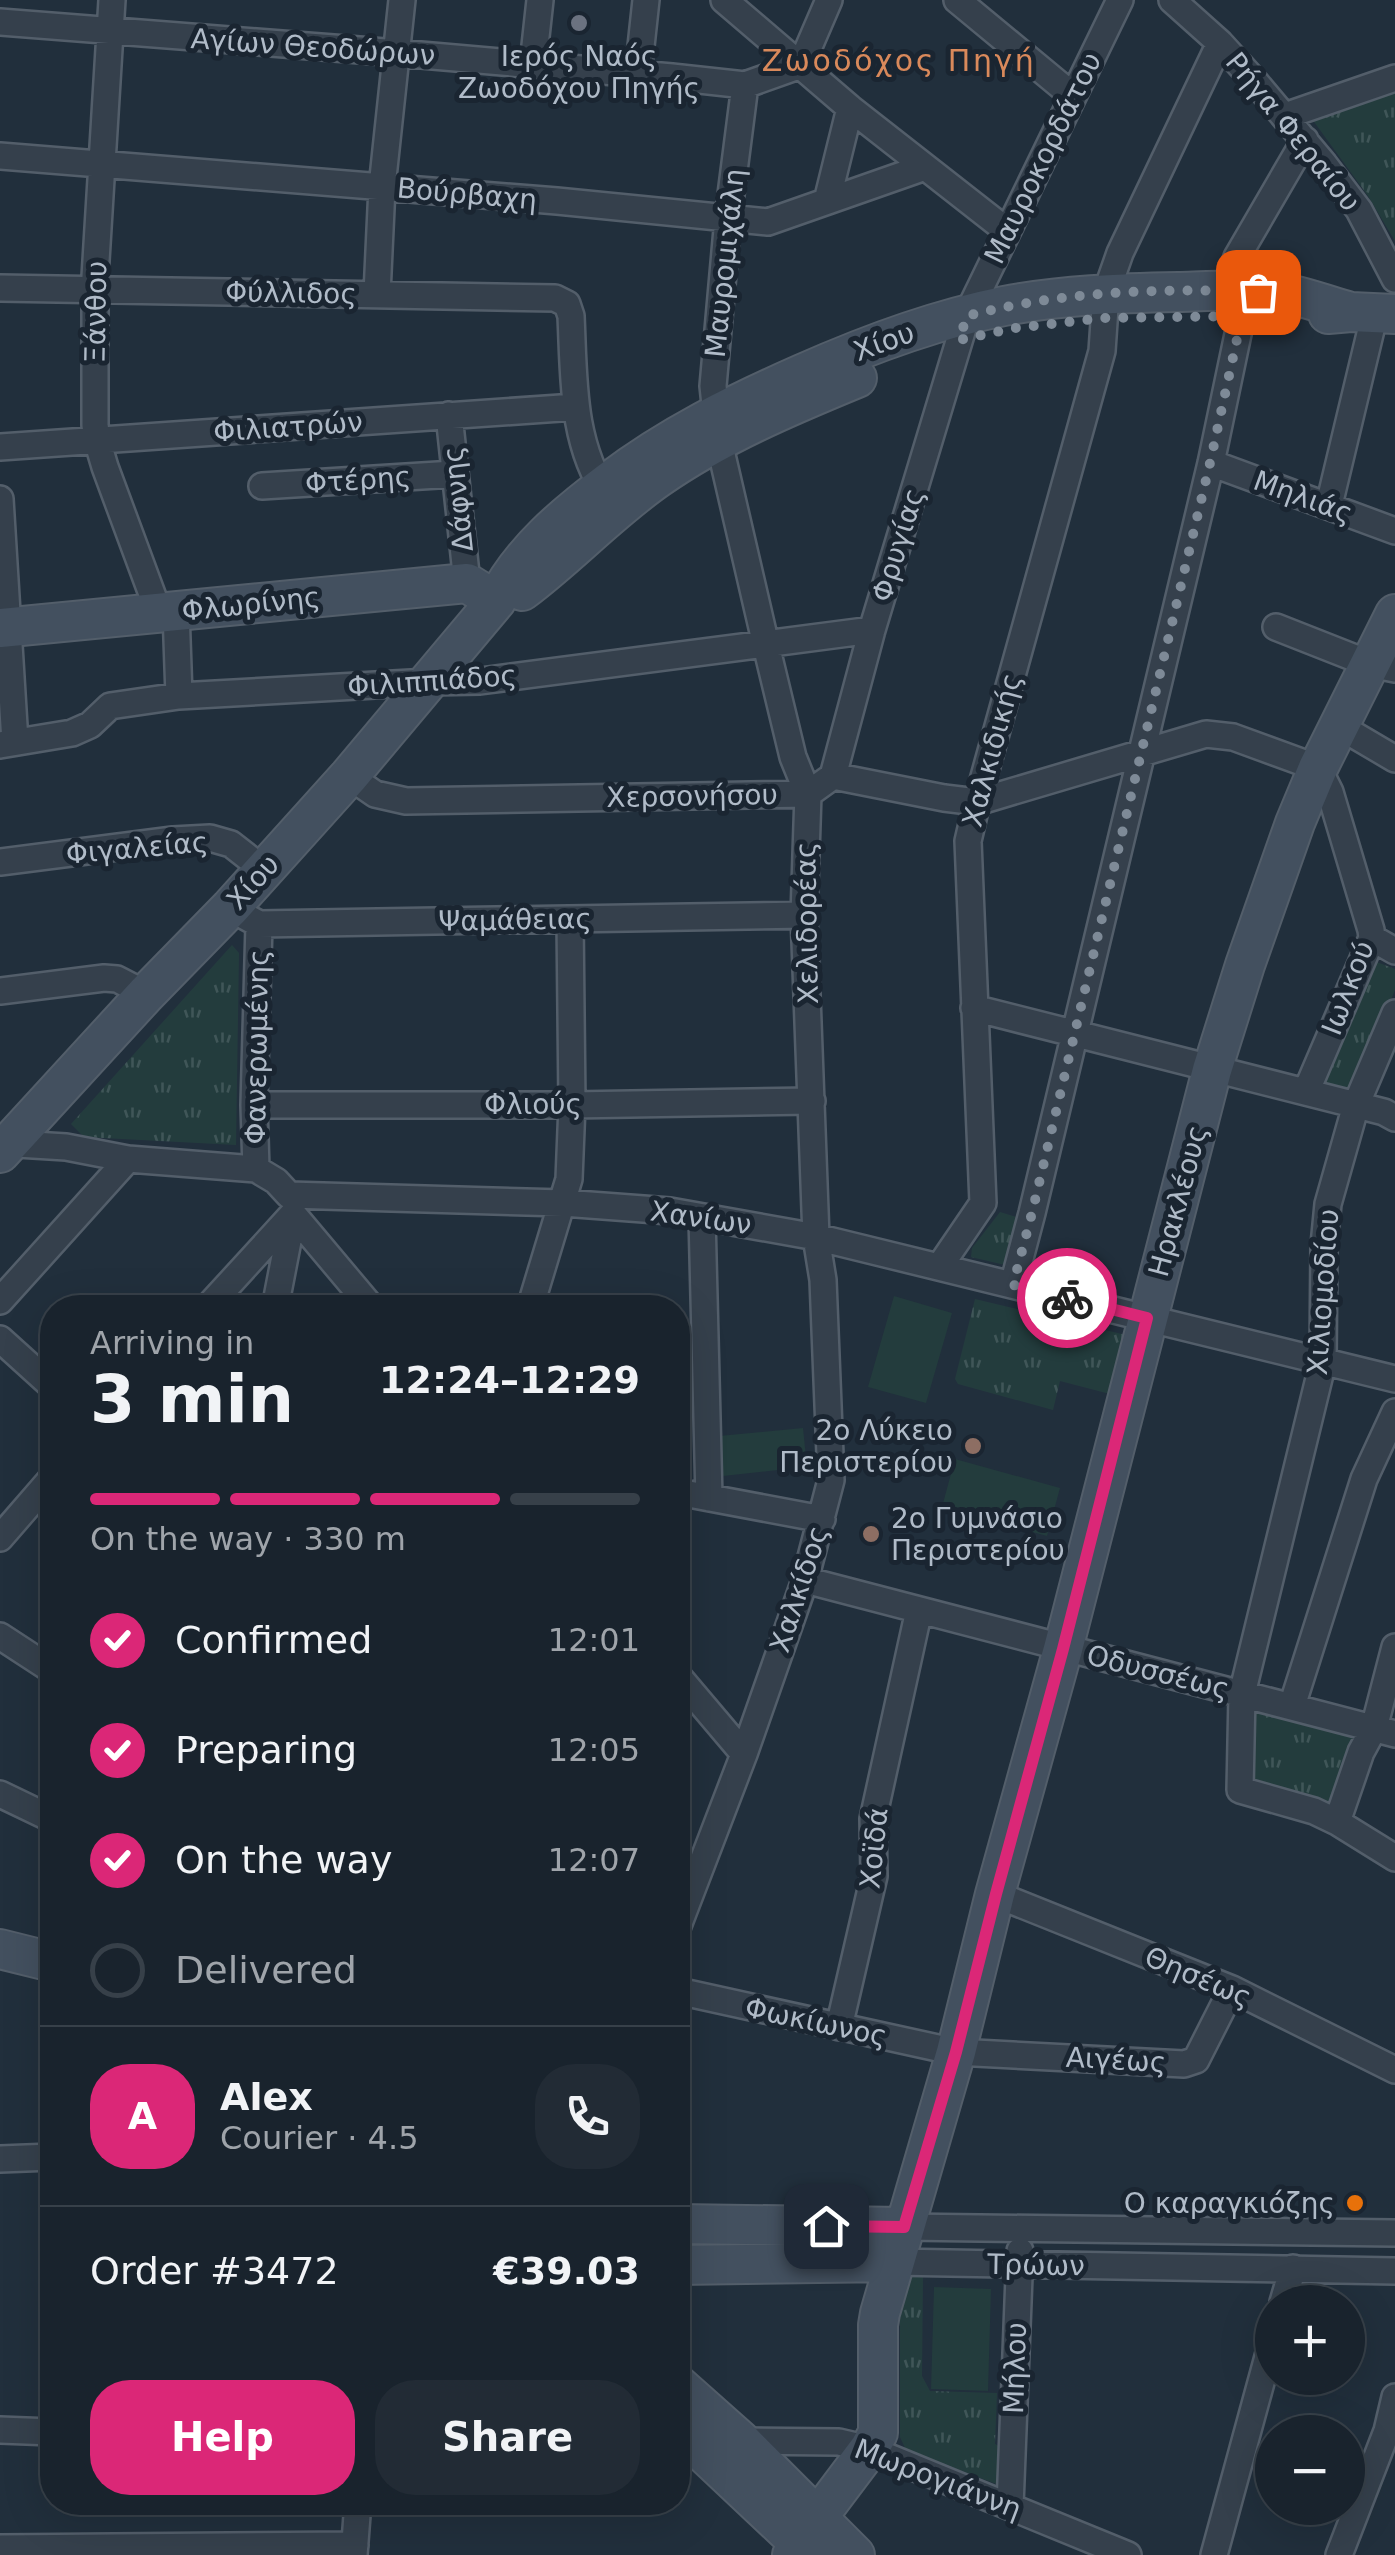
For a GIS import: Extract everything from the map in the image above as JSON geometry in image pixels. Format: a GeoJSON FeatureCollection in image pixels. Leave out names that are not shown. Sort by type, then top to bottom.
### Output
{"type":"FeatureCollection","features":[{"type":"Feature","properties":{"kind":"street","name":"Ξάνθου"},"geometry":{"type":"LineString","coordinates":[[112,0],[95,291],[97,440],[167,612],[179,696]]}},
{"type":"Feature","properties":{"kind":"street"},"geometry":{"type":"LineString","coordinates":[[377,294],[382,186],[402,0]]}},
{"type":"Feature","properties":{"kind":"street"},"geometry":{"type":"LineString","coordinates":[[533,64],[540,0]]}},
{"type":"Feature","properties":{"kind":"street"},"geometry":{"type":"LineString","coordinates":[[638,74],[646,0]]}},
{"type":"Feature","properties":{"kind":"street"},"geometry":{"type":"LineString","coordinates":[[724,0],[850,108],[1006,231]]}},
{"type":"Feature","properties":{"kind":"street"},"geometry":{"type":"LineString","coordinates":[[801,65],[829,0]]}},
{"type":"Feature","properties":{"kind":"street"},"geometry":{"type":"LineString","coordinates":[[958,0],[1073,96]]}},
{"type":"Feature","properties":{"kind":"street","name":"Μαυροκορδάτου"},"geometry":{"type":"LineString","coordinates":[[963,328],[1006,231],[1120,0]]}},
{"type":"Feature","properties":{"kind":"street","name":"Ρήγα Φεραίου"},"geometry":{"type":"LineString","coordinates":[[1172,0],[1220,43],[1285,116],[1359,210],[1395,279]]}},
{"type":"Feature","properties":{"kind":"street","name":"Αγίων Θεοδώρων"},"geometry":{"type":"LineString","coordinates":[[0,22],[533,64],[745,86],[801,65]]}},
{"type":"Feature","properties":{"kind":"street","name":"Χαλκιδικής"},"geometry":{"type":"LineString","coordinates":[[940,1266],[983,1203],[968,841],[1102,351],[1105,305],[1120,253],[1220,43]]}},
{"type":"Feature","properties":{"kind":"street"},"geometry":{"type":"LineString","coordinates":[[1285,116],[1395,78]]}},
{"type":"Feature","properties":{"kind":"street","name":"Μαυρομιχάλη"},"geometry":{"type":"LineString","coordinates":[[717,428],[712,386],[745,86]]}},
{"type":"Feature","properties":{"kind":"street"},"geometry":{"type":"LineString","coordinates":[[827,201],[850,108]]}},
{"type":"Feature","properties":{"kind":"street"},"geometry":{"type":"LineString","coordinates":[[1013,1285],[1210,463],[1234,303],[1237,256],[1304,140]]}},
{"type":"Feature","properties":{"kind":"street","name":"Βούρβαχη"},"geometry":{"type":"LineString","coordinates":[[0,156],[768,222],[925,167]]}},
{"type":"Feature","properties":{"kind":"street","name":"Φύλλιδος"},"geometry":{"type":"LineString","coordinates":[[0,288],[556,298],[567,304],[572,316],[575,407]]}},
{"type":"Feature","properties":{"kind":"street","name":"Χίου"},"geometry":{"type":"LineString","coordinates":[[3,1146],[146,994],[244,916],[264,870],[429,682],[481,592],[523,590],[609,498],[661,476],[717,428],[842,384],[963,328],[1015,328],[1105,305],[1234,303],[1288,318],[1373,313]]}},
{"type":"Feature","properties":{"kind":"street"},"geometry":{"type":"LineString","coordinates":[[1329,505],[1373,313]]}},
{"type":"Feature","properties":{"kind":"street","name":"Φρυγίας"},"geometry":{"type":"LineString","coordinates":[[833,776],[872,630],[963,328]]}},
{"type":"Feature","properties":{"kind":"street"},"geometry":{"type":"LineString","coordinates":[[575,407],[583,446],[609,498]]}},
{"type":"Feature","properties":{"kind":"street","name":"Φιλιατρών"},"geometry":{"type":"LineString","coordinates":[[0,447],[575,407]]}},
{"type":"Feature","properties":{"kind":"street","name":"Δάφνης"},"geometry":{"type":"LineString","coordinates":[[449,416],[454,474],[481,592]]}},
{"type":"Feature","properties":{"kind":"street","name":"Χελιδορέας"},"geometry":{"type":"LineString","coordinates":[[717,428],[793,756],[808,794],[804,915],[816,1237]]}},
{"type":"Feature","properties":{"kind":"street","name":"Μηλιάς"},"geometry":{"type":"LineString","coordinates":[[1210,463],[1395,531]]}},
{"type":"Feature","properties":{"kind":"street","name":"Φτέρης"},"geometry":{"type":"LineString","coordinates":[[262,486],[454,474]]}},
{"type":"Feature","properties":{"kind":"street"},"geometry":{"type":"LineString","coordinates":[[0,499],[8,743]]}},
{"type":"Feature","properties":{"kind":"street","name":"Φλωρίνης"},"geometry":{"type":"LineString","coordinates":[[4,628],[167,612],[481,592]]}},
{"type":"Feature","properties":{"kind":"street","name":"Ηρακλέους"},"geometry":{"type":"LineString","coordinates":[[805,2543],[870,2449],[879,2424],[878,2324],[956,2052],[1212,1070],[1295,823],[1339,726],[1382,667],[1395,614]]}},
{"type":"Feature","properties":{"kind":"street"},"geometry":{"type":"LineString","coordinates":[[1276,627],[1382,667]]}},
{"type":"Feature","properties":{"kind":"street","name":"Φιλιππιάδος"},"geometry":{"type":"LineString","coordinates":[[8,743],[72,732],[90,724],[110,706],[179,696],[480,681],[872,630]]}},
{"type":"Feature","properties":{"kind":"street"},"geometry":{"type":"LineString","coordinates":[[1339,726],[1395,759]]}},
{"type":"Feature","properties":{"kind":"street"},"geometry":{"type":"LineString","coordinates":[[833,776],[977,802],[1206,734],[1233,737],[1318,768]]}},
{"type":"Feature","properties":{"kind":"street","name":"Ιωλκού"},"geometry":{"type":"LineString","coordinates":[[1306,1092],[1372,938],[1330,792],[1318,768]]}},
{"type":"Feature","properties":{"kind":"street","name":"Χερσονήσου"},"geometry":{"type":"LineString","coordinates":[[349,776],[375,794],[406,801],[808,794],[833,776]]}},
{"type":"Feature","properties":{"kind":"street","name":"Φιγαλείας"},"geometry":{"type":"LineString","coordinates":[[0,862],[210,838],[231,844],[264,870]]}},
{"type":"Feature","properties":{"kind":"street","name":"Ψαμάθειας"},"geometry":{"type":"LineString","coordinates":[[244,916],[570,919],[804,915]]}},
{"type":"Feature","properties":{"kind":"street","name":"Φανερωμένης"},"geometry":{"type":"LineString","coordinates":[[244,916],[256,1169]]}},
{"type":"Feature","properties":{"kind":"street"},"geometry":{"type":"LineString","coordinates":[[534,1295],[569,1179],[570,919]]}},
{"type":"Feature","properties":{"kind":"street"},"geometry":{"type":"LineString","coordinates":[[1372,938],[1395,951]]}},
{"type":"Feature","properties":{"kind":"street"},"geometry":{"type":"LineString","coordinates":[[0,992],[104,978],[118,979],[146,994]]}},
{"type":"Feature","properties":{"kind":"street"},"geometry":{"type":"LineString","coordinates":[[974,1008],[1384,1112],[1395,1118]]}},
{"type":"Feature","properties":{"kind":"street","name":"Χιλιομοδίου"},"geometry":{"type":"LineString","coordinates":[[1338,1822],[1314,1810],[1240,1790],[1242,1694],[1323,1362],[1328,1204],[1356,1105],[1395,1013]]}},
{"type":"Feature","properties":{"kind":"street","name":"Φλιούς"},"geometry":{"type":"LineString","coordinates":[[254,1104],[812,1101]]}},
{"type":"Feature","properties":{"kind":"street"},"geometry":{"type":"LineString","coordinates":[[3,1146],[66,1147],[128,1160],[256,1169],[276,1181],[362,1295]]}},
{"type":"Feature","properties":{"kind":"street"},"geometry":{"type":"LineString","coordinates":[[0,1301],[128,1160]]}},
{"type":"Feature","properties":{"kind":"street","name":"Χανίων"},"geometry":{"type":"LineString","coordinates":[[292,1204],[563,1203],[670,1211],[816,1237],[1395,1380]]}},
{"type":"Feature","properties":{"kind":"street"},"geometry":{"type":"LineString","coordinates":[[218,1295],[292,1204]]}},
{"type":"Feature","properties":{"kind":"street"},"geometry":{"type":"LineString","coordinates":[[277,1295],[292,1204]]}},
{"type":"Feature","properties":{"kind":"street"},"geometry":{"type":"LineString","coordinates":[[702,1217],[708,1498]]}},
{"type":"Feature","properties":{"kind":"street","name":"Χαλκίδος"},"geometry":{"type":"LineString","coordinates":[[690,1895],[805,1580],[831,1480],[822,1280],[816,1237]]}},
{"type":"Feature","properties":{"kind":"street"},"geometry":{"type":"LineString","coordinates":[[0,1339],[40,1375]]}},
{"type":"Feature","properties":{"kind":"street"},"geometry":{"type":"LineString","coordinates":[[1292,1706],[1364,1479],[1395,1412]]}},
{"type":"Feature","properties":{"kind":"street"},"geometry":{"type":"LineString","coordinates":[[0,1538],[40,1492]]}},
{"type":"Feature","properties":{"kind":"street"},"geometry":{"type":"LineString","coordinates":[[690,1494],[822,1519]]}},
{"type":"Feature","properties":{"kind":"street","name":"Οδυσσέως"},"geometry":{"type":"LineString","coordinates":[[805,1580],[1384,1731]]}},
{"type":"Feature","properties":{"kind":"street","name":"Χοϊδά"},"geometry":{"type":"LineString","coordinates":[[839,2027],[874,1876],[873,1820],[919,1610]]}},
{"type":"Feature","properties":{"kind":"street"},"geometry":{"type":"LineString","coordinates":[[0,1636],[40,1662]]}},
{"type":"Feature","properties":{"kind":"street"},"geometry":{"type":"LineString","coordinates":[[1395,1647],[1384,1731],[1361,1752],[1338,1822],[1395,1858]]}},
{"type":"Feature","properties":{"kind":"street"},"geometry":{"type":"LineString","coordinates":[[690,1690],[744,1754]]}},
{"type":"Feature","properties":{"kind":"street"},"geometry":{"type":"LineString","coordinates":[[0,1794],[40,1813]]}},
{"type":"Feature","properties":{"kind":"street","name":"Θησέως"},"geometry":{"type":"LineString","coordinates":[[996,1894],[1232,1990],[1395,2070]]}},
{"type":"Feature","properties":{"kind":"street"},"geometry":{"type":"LineString","coordinates":[[0,1949],[40,1959]]}},
{"type":"Feature","properties":{"kind":"street"},"geometry":{"type":"LineString","coordinates":[[0,1974],[40,1983]]}},
{"type":"Feature","properties":{"kind":"street","name":"Αιγέως"},"geometry":{"type":"LineString","coordinates":[[956,2052],[1184,2064],[1196,2060],[1232,1990]]}},
{"type":"Feature","properties":{"kind":"street","name":"Φωκίωνος"},"geometry":{"type":"LineString","coordinates":[[690,1994],[956,2052]]}},
{"type":"Feature","properties":{"kind":"street"},"geometry":{"type":"LineString","coordinates":[[0,2159],[40,2157]]}},
{"type":"Feature","properties":{"kind":"street","name":"Τρώων"},"geometry":{"type":"LineString","coordinates":[[690,2225],[899,2244],[1019,2266],[1395,2271]]}},
{"type":"Feature","properties":{"kind":"street","name":"Τρώων"},"geometry":{"type":"LineString","coordinates":[[690,2264],[1021,2229],[1395,2233]]}},
{"type":"Feature","properties":{"kind":"street","name":"Μήλου"},"geometry":{"type":"LineString","coordinates":[[1010,2506],[1021,2229]]}},
{"type":"Feature","properties":{"kind":"street"},"geometry":{"type":"LineString","coordinates":[[1288,2285],[1293,2268]]}},
{"type":"Feature","properties":{"kind":"street"},"geometry":{"type":"LineString","coordinates":[[1214,2555],[1258,2395]]}},
{"type":"Feature","properties":{"kind":"street"},"geometry":{"type":"LineString","coordinates":[[690,2396],[740,2441],[805,2543]]}},
{"type":"Feature","properties":{"kind":"street"},"geometry":{"type":"LineString","coordinates":[[1339,2555],[1391,2433],[1395,2397]]}},
{"type":"Feature","properties":{"kind":"street"},"geometry":{"type":"LineString","coordinates":[[0,2430],[40,2432]]}},
{"type":"Feature","properties":{"kind":"street"},"geometry":{"type":"LineString","coordinates":[[690,2441],[805,2543],[855,2555]]}},
{"type":"Feature","properties":{"kind":"street","name":"Μωρογιάννη"},"geometry":{"type":"LineString","coordinates":[[740,2441],[840,2442],[870,2449],[1128,2555]]}},
{"type":"Feature","properties":{"kind":"street"},"geometry":{"type":"LineString","coordinates":[[0,2548],[355,2550],[357,2515]]}},
{"type":"Feature","properties":{"kind":"green space"},"geometry":{"type":"Polygon","coordinates":[[[1395,88],[1395,241],[1312,119],[1395,88]]]}},
{"type":"Feature","properties":{"kind":"green space"},"geometry":{"type":"Polygon","coordinates":[[[232,945],[239,953],[236,1145],[84,1137],[71,1124],[232,945]]]}},
{"type":"Feature","properties":{"kind":"green space"},"geometry":{"type":"Polygon","coordinates":[[[1374,961],[1395,969],[1395,990],[1352,1095],[1324,1083],[1374,961]]]}},
{"type":"Feature","properties":{"kind":"green space"},"geometry":{"type":"Polygon","coordinates":[[[1000,1212],[1020,1218],[1005,1265],[971,1257],[972,1248],[1000,1212]]]}},
{"type":"Feature","properties":{"kind":"green space"},"geometry":{"type":"Polygon","coordinates":[[[894,1296],[952,1313],[926,1403],[868,1387],[894,1296]]]}},
{"type":"Feature","properties":{"kind":"green space"},"geometry":{"type":"Polygon","coordinates":[[[975,1299],[1126,1335],[1110,1394],[1060,1381],[1053,1410],[958,1384],[955,1379],[975,1299]]]}},
{"type":"Feature","properties":{"kind":"green space"},"geometry":{"type":"Polygon","coordinates":[[[803,1428],[807,1467],[723,1476],[719,1436],[803,1428]]]}},
{"type":"Feature","properties":{"kind":"green space"},"geometry":{"type":"Polygon","coordinates":[[[955,1459],[1060,1488],[1047,1536],[942,1507],[955,1459]]]}},
{"type":"Feature","properties":{"kind":"green space"},"geometry":{"type":"Polygon","coordinates":[[[1256,1710],[1354,1737],[1328,1803],[1254,1783],[1256,1710]]]}},
{"type":"Feature","properties":{"kind":"green space"},"geometry":{"type":"Polygon","coordinates":[[[911,2275],[923,2276],[922,2376],[930,2391],[997,2393],[995,2444],[1001,2447],[999,2485],[906,2450],[900,2437],[900,2309],[911,2275]]]}},
{"type":"Feature","properties":{"kind":"green space"},"geometry":{"type":"Polygon","coordinates":[[[934,2287],[991,2289],[988,2391],[931,2389],[934,2287]]]}},
{"type":"Feature","properties":{"kind":"way so far"},"geometry":{"type":"LineString","coordinates":[[1067,1298],[1013,1285],[1202,499],[1242,316],[1104,318],[1015,328],[959,340],[967,316],[1002,306],[1106,293],[1258,292]]}},
{"type":"Feature","properties":{"kind":"place","name":"Ιερός Ναός Ζωοδόχου Πηγής"},"geometry":{"type":"Point","coordinates":[579,23]}},
{"type":"Feature","properties":{"kind":"place","name":"2ο Λύκειο Περιστερίου"},"geometry":{"type":"Point","coordinates":[973,1446]}},
{"type":"Feature","properties":{"kind":"place","name":"2ο Γυμνάσιο Περιστερίου"},"geometry":{"type":"Point","coordinates":[871,1534]}},
{"type":"Feature","properties":{"kind":"place","name":"Ο καραγκιόζης"},"geometry":{"type":"Point","coordinates":[1355,2203]}},
{"type":"Feature","properties":{"kind":"district","name":"Ζωοδόχος Πηγή"},"geometry":{"type":"Point","coordinates":[899,60]}},
{"type":"Feature","properties":{"kind":"route"},"geometry":{"type":"LineString","coordinates":[[826,2226],[904,2227],[956,2052],[1063,1649],[1147,1318],[1067,1298]]}}]}
